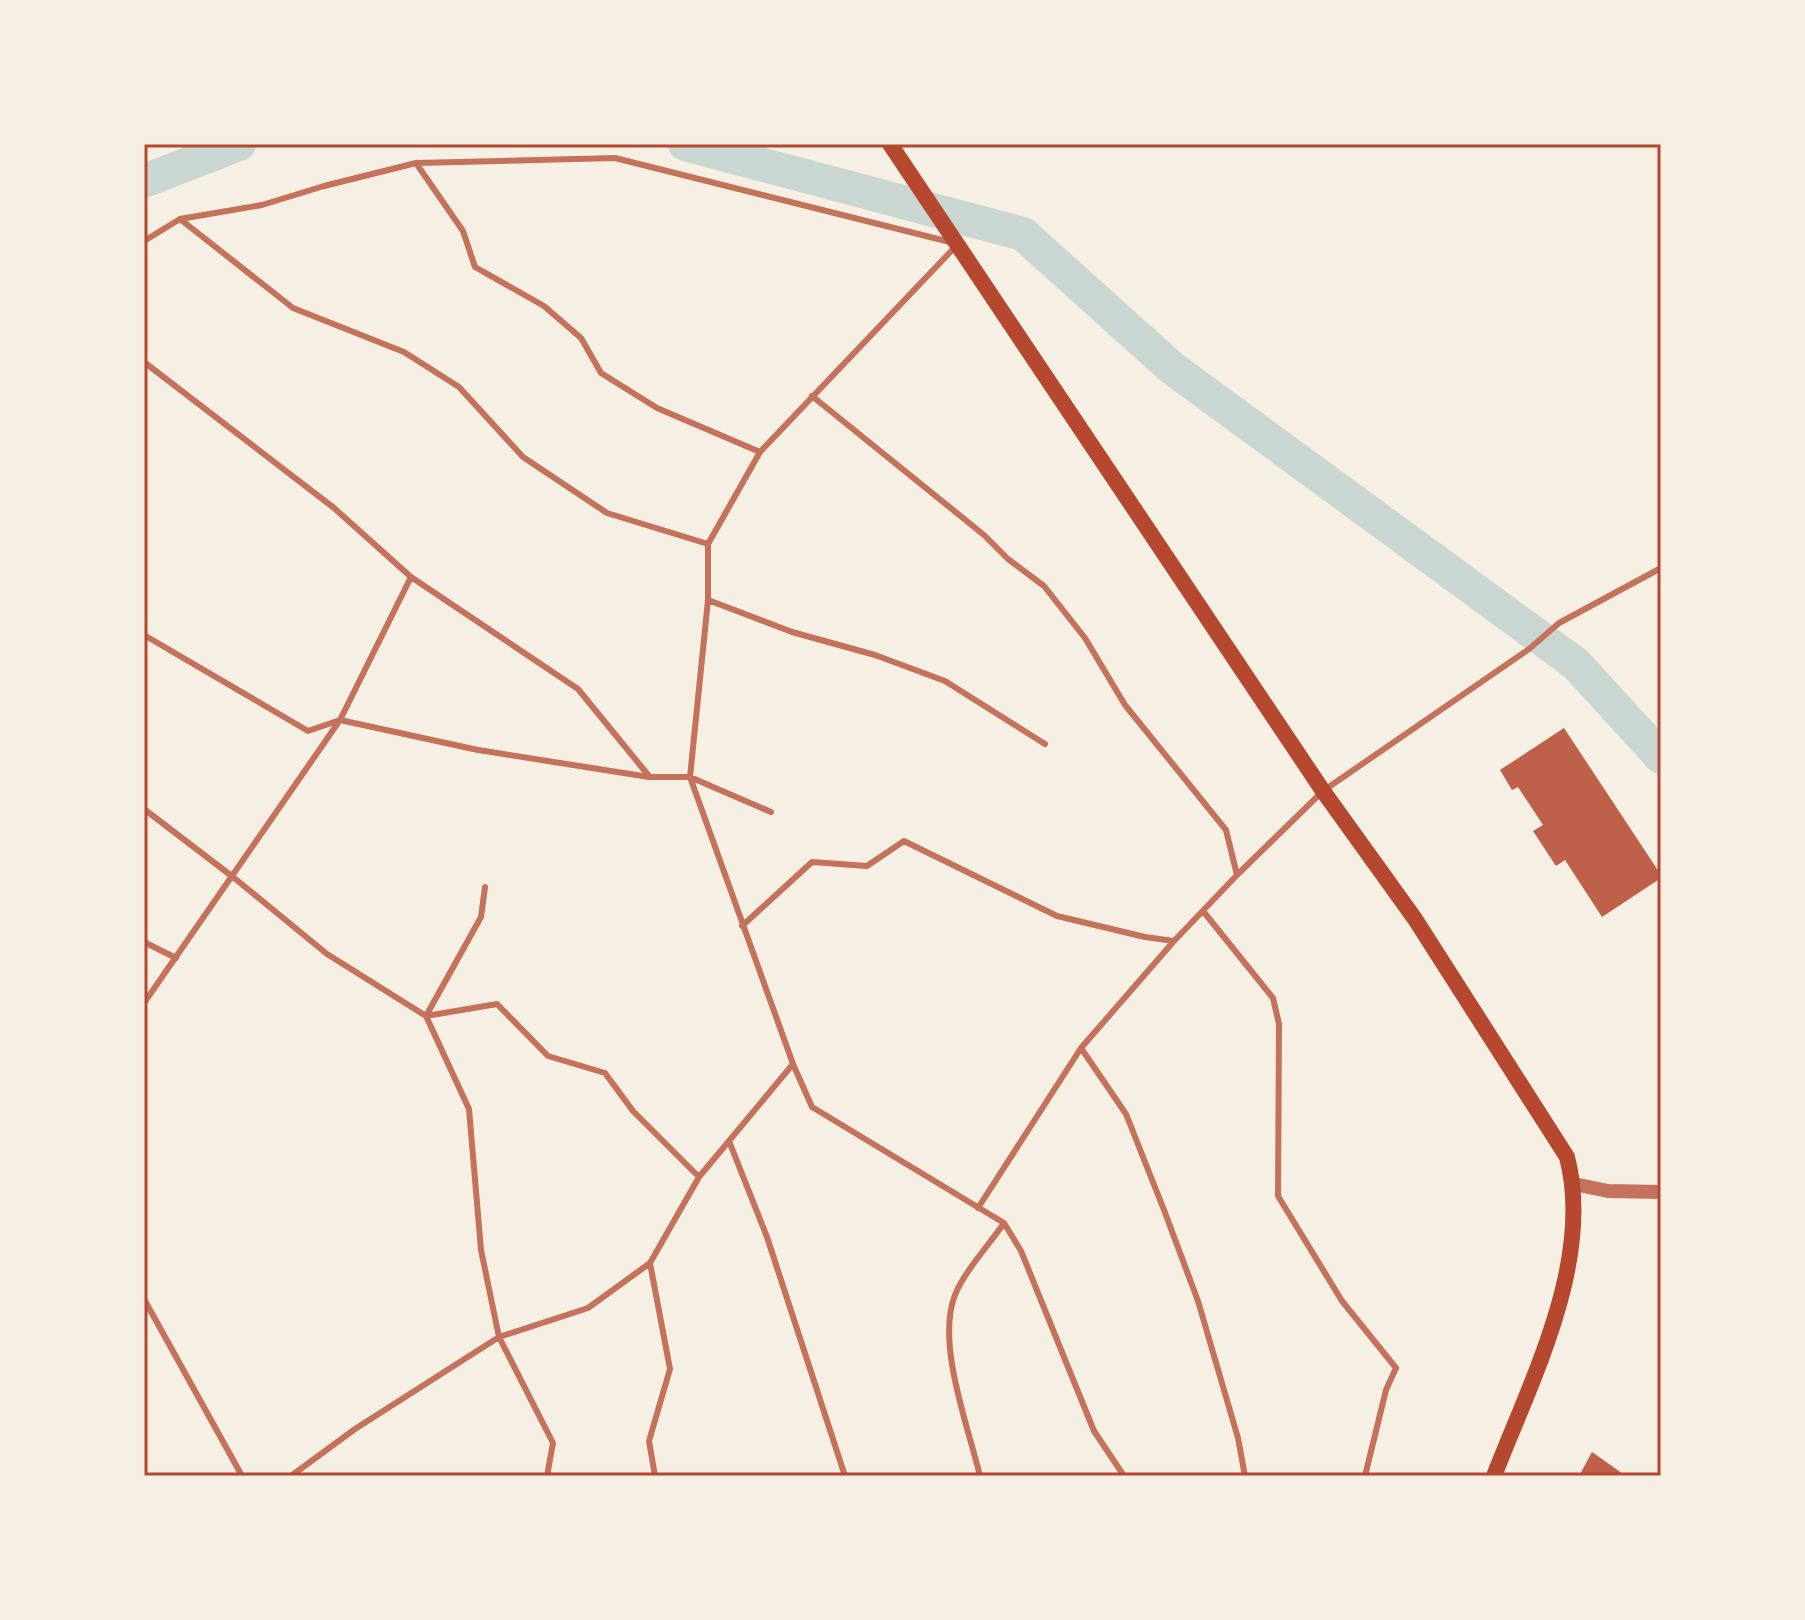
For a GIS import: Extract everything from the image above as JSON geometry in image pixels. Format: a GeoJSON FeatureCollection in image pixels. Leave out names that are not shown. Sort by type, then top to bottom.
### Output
{"type":"FeatureCollection","features":[{"type":"Feature","properties":{"kind":"main road"},"geometry":{"type":"LineString","coordinates":[[890,144],[1323,791],[1415,919],[1567,1157],[1574,1184],[1575,1234],[1564,1285],[1494,1476]]}},
{"type":"Feature","properties":{"kind":"street"},"geometry":{"type":"LineString","coordinates":[[1574,1184],[1608,1191],[1661,1192]]}},
{"type":"Feature","properties":{"kind":"lane"},"geometry":{"type":"LineString","coordinates":[[144,241],[180,219],[262,205],[416,163],[615,158],[958,244],[760,452],[708,544],[708,600],[690,777],[793,1064],[812,1107],[1004,1223],[1021,1251],[1094,1431],[1124,1476]]}},
{"type":"Feature","properties":{"kind":"lane"},"geometry":{"type":"LineString","coordinates":[[416,163],[463,231],[475,267],[544,306],[581,338],[601,373],[657,408],[760,452]]}},
{"type":"Feature","properties":{"kind":"lane"},"geometry":{"type":"LineString","coordinates":[[180,219],[293,308],[404,352],[459,387],[523,457],[607,513],[708,544]]}},
{"type":"Feature","properties":{"kind":"lane"},"geometry":{"type":"LineString","coordinates":[[144,362],[334,508],[411,577],[578,689],[649,777]]}},
{"type":"Feature","properties":{"kind":"lane"},"geometry":{"type":"LineString","coordinates":[[812,396],[1044,586],[1085,638],[1125,705],[1226,830],[1237,875]]}},
{"type":"Feature","properties":{"kind":"lane"},"geometry":{"type":"LineString","coordinates":[[978,1208],[1081,1048],[1174,941],[1323,791],[1529,649],[1559,623],[1661,568]]}},
{"type":"Feature","properties":{"kind":"lane"},"geometry":{"type":"LineString","coordinates":[[144,1003],[340,720],[411,577]]}},
{"type":"Feature","properties":{"kind":"lane"},"geometry":{"type":"LineString","coordinates":[[708,600],[792,632],[875,655],[945,681],[1045,744]]}},
{"type":"Feature","properties":{"kind":"lane"},"geometry":{"type":"LineString","coordinates":[[144,635],[308,731],[340,720],[478,750],[649,777],[690,777],[771,812]]}},
{"type":"Feature","properties":{"kind":"lane"},"geometry":{"type":"LineString","coordinates":[[144,809],[327,954],[426,1016],[469,1109],[481,1250],[499,1337],[553,1443],[547,1476]]}},
{"type":"Feature","properties":{"kind":"lane"},"geometry":{"type":"LineString","coordinates":[[742,926],[812,862],[867,866],[904,841],[1057,916],[1174,941]]}},
{"type":"Feature","properties":{"kind":"lane"},"geometry":{"type":"LineString","coordinates":[[426,1016],[481,917],[485,887]]}},
{"type":"Feature","properties":{"kind":"lane"},"geometry":{"type":"LineString","coordinates":[[1203,911],[1273,998],[1279,1024],[1278,1196],[1342,1301],[1396,1368],[1386,1390],[1365,1476]]}},
{"type":"Feature","properties":{"kind":"lane"},"geometry":{"type":"LineString","coordinates":[[144,942],[176,958]]}},
{"type":"Feature","properties":{"kind":"lane"},"geometry":{"type":"LineString","coordinates":[[426,1016],[497,1004],[548,1056],[605,1073],[633,1111],[699,1177]]}},
{"type":"Feature","properties":{"kind":"lane"},"geometry":{"type":"LineString","coordinates":[[1081,1048],[1126,1114],[1164,1210],[1198,1301],[1238,1438],[1245,1476]]}},
{"type":"Feature","properties":{"kind":"lane"},"geometry":{"type":"LineString","coordinates":[[291,1476],[355,1429],[499,1337],[588,1308],[650,1263],[699,1177],[793,1064]]}},
{"type":"Feature","properties":{"kind":"lane"},"geometry":{"type":"LineString","coordinates":[[729,1141],[767,1237],[845,1476]]}},
{"type":"Feature","properties":{"kind":"lane"},"geometry":{"type":"LineString","coordinates":[[980,1476],[949,1349],[948,1315],[956,1292],[1004,1223]]}},
{"type":"Feature","properties":{"kind":"lane"},"geometry":{"type":"LineString","coordinates":[[650,1263],[670,1369],[649,1441],[655,1476]]}},
{"type":"Feature","properties":{"kind":"lane"},"geometry":{"type":"LineString","coordinates":[[144,1299],[242,1476]]}},
{"type":"Feature","properties":{"kind":"building"},"geometry":{"type":"Polygon","coordinates":[[[1564,728],[1661,875],[1661,878],[1602,917],[1565,860],[1556,866],[1533,831],[1543,825],[1518,787],[1512,790],[1500,770],[1564,728]]]}},
{"type":"Feature","properties":{"kind":"building"},"geometry":{"type":"Polygon","coordinates":[[[1592,1452],[1626,1476],[1579,1476],[1592,1452]]]}},
{"type":"Feature","properties":{"kind":"waterway"},"geometry":{"type":"LineString","coordinates":[[144,181],[239,144]]}},
{"type":"Feature","properties":{"kind":"waterway"},"geometry":{"type":"LineString","coordinates":[[685,144],[1023,234],[1172,368],[1576,664],[1661,757]]}}]}
